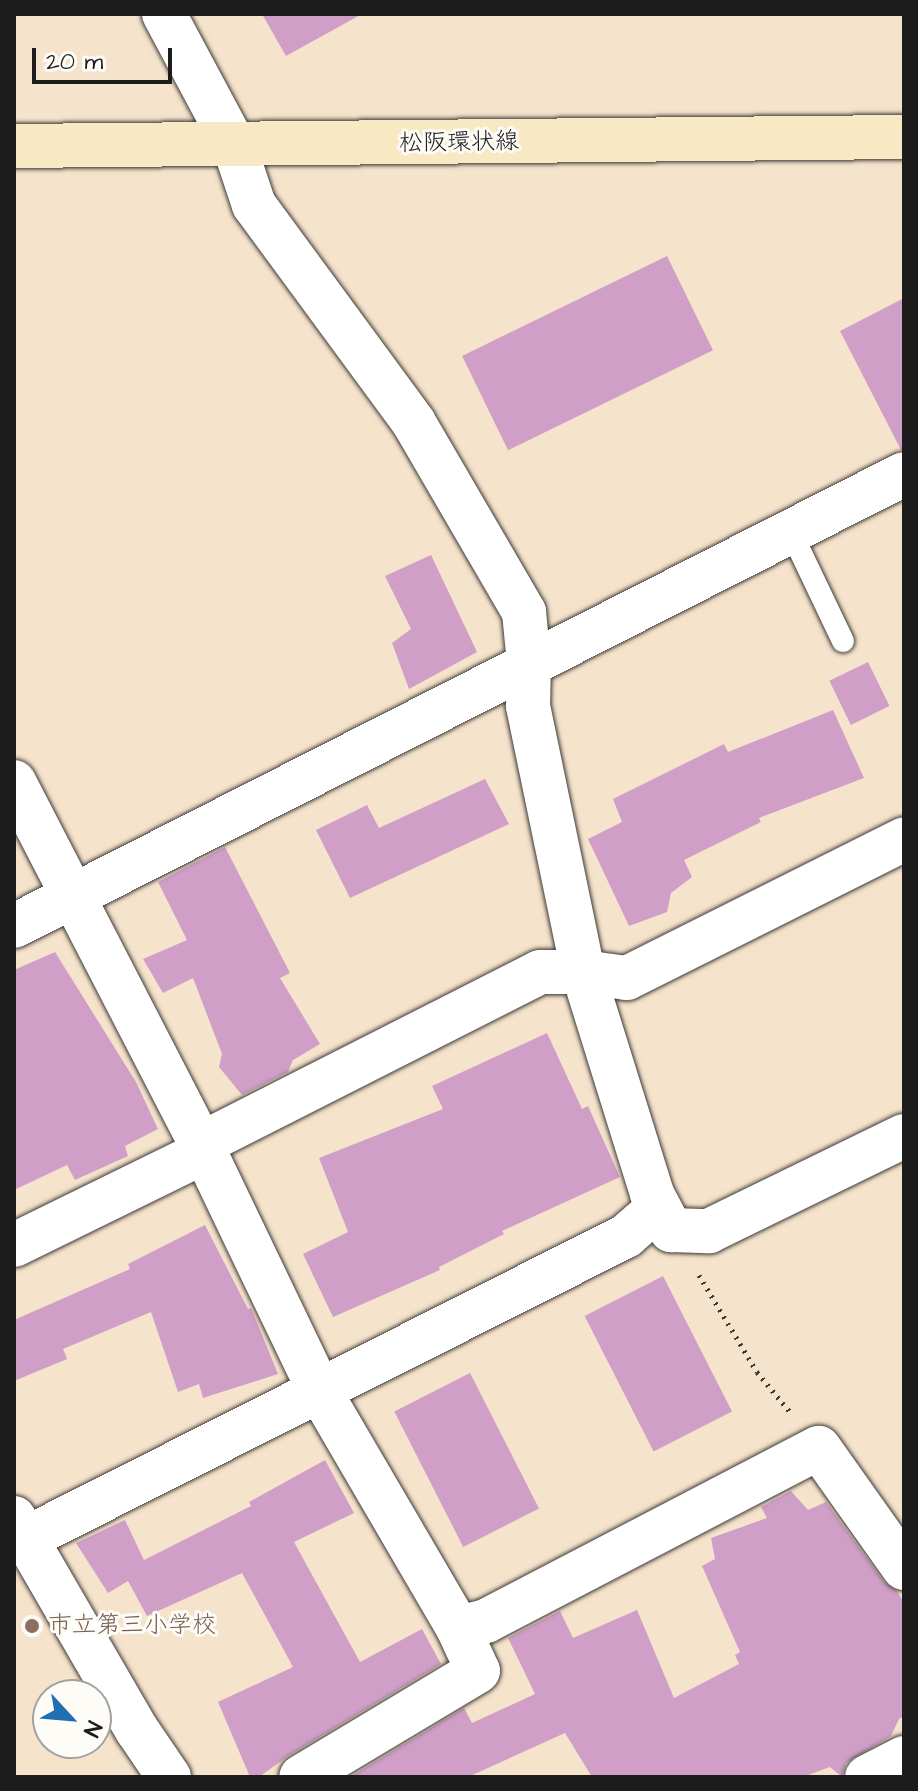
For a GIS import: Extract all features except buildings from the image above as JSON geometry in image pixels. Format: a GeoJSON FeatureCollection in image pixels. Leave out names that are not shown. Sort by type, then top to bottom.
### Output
{"type":"FeatureCollection","features":[{"type":"Feature","properties":{"kind":"main road","name":"松阪環状線"},"geometry":{"type":"LineString","coordinates":[[14,146],[904,137]]}},
{"type":"Feature","properties":{"kind":"street"},"geometry":{"type":"LineString","coordinates":[[176,18],[234,145],[254,205],[414,423],[524,612],[529,663],[528,706],[583,972],[664,1219]]}},
{"type":"Feature","properties":{"kind":"street"},"geometry":{"type":"LineString","coordinates":[[14,926],[790,530],[901,484]]}},
{"type":"Feature","properties":{"kind":"street"},"geometry":{"type":"LineString","coordinates":[[14,782],[202,1148],[319,1390],[458,1628],[478,1671],[301,1777]]}},
{"type":"Feature","properties":{"kind":"street"},"geometry":{"type":"LineString","coordinates":[[14,1245],[540,972],[583,972],[627,978],[904,839]]}},
{"type":"Feature","properties":{"kind":"street"},"geometry":{"type":"LineString","coordinates":[[169,1777],[137,1730],[19,1528],[319,1390],[664,1219],[709,1231],[904,1136]]}},
{"type":"Feature","properties":{"kind":"street"},"geometry":{"type":"LineString","coordinates":[[458,1628],[486,1621],[819,1448],[841,1473],[904,1568]]}},
{"type":"Feature","properties":{"kind":"street"},"geometry":{"type":"LineString","coordinates":[[867,1777],[904,1758]]}},
{"type":"Feature","properties":{"kind":"lane"},"geometry":{"type":"LineString","coordinates":[[790,530],[843,641]]}},
{"type":"Feature","properties":{"kind":"path"},"geometry":{"type":"LineString","coordinates":[[664,1219],[757,1372],[819,1448]]}},
{"type":"Feature","properties":{"kind":"place","name":"市立第三小学校"},"geometry":{"type":"Point","coordinates":[32,1626]}}]}
